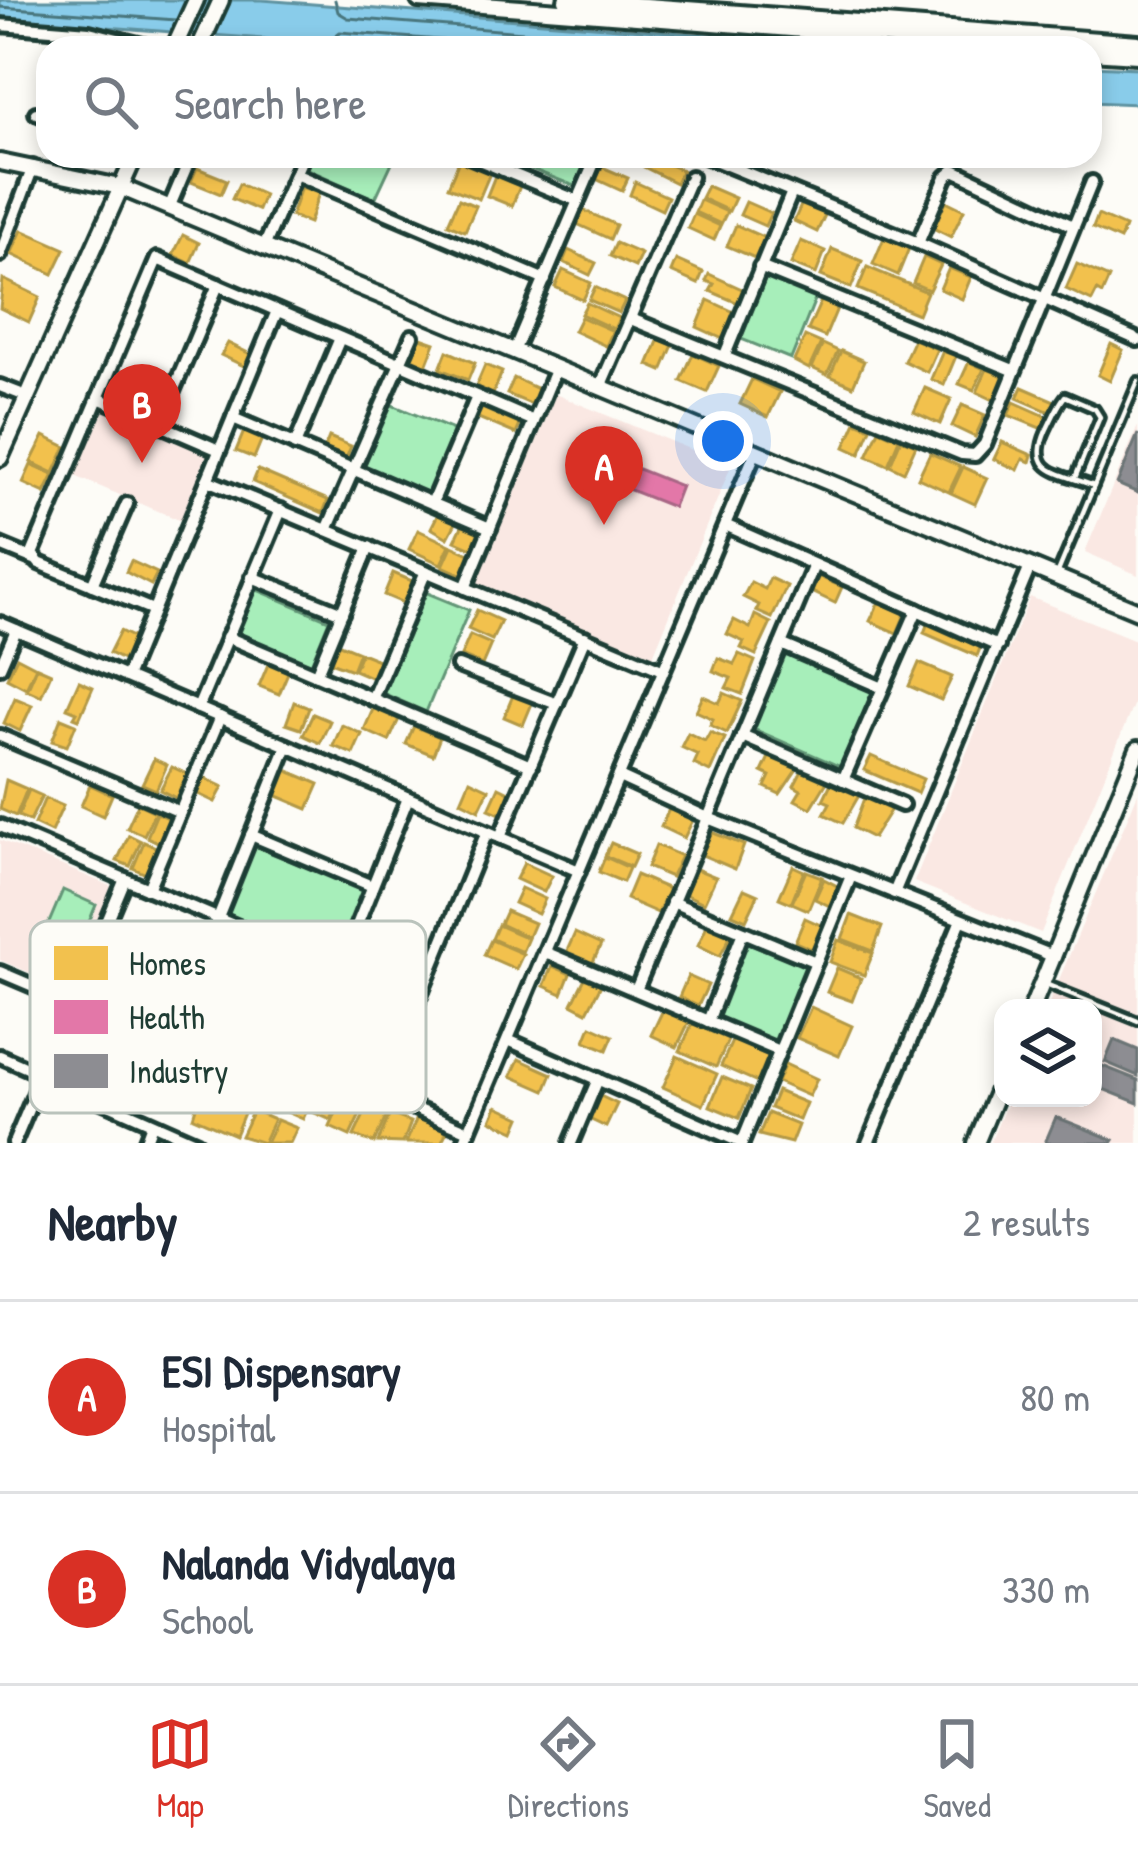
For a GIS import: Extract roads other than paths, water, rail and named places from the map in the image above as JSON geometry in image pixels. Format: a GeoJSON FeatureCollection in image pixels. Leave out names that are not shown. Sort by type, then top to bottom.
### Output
{"type":"FeatureCollection","features":[{"type":"Feature","properties":{"kind":"street"},"geometry":{"type":"LineString","coordinates":[[180,36],[196,0]]}},
{"type":"Feature","properties":{"kind":"street"},"geometry":{"type":"LineString","coordinates":[[205,36],[221,0]]}},
{"type":"Feature","properties":{"kind":"street"},"geometry":{"type":"LineString","coordinates":[[419,0],[645,9],[1029,36]]}},
{"type":"Feature","properties":{"kind":"street"},"geometry":{"type":"LineString","coordinates":[[566,0],[645,9],[733,7],[783,18],[934,36]]}},
{"type":"Feature","properties":{"kind":"street"},"geometry":{"type":"LineString","coordinates":[[0,25],[106,36]]}},
{"type":"Feature","properties":{"kind":"street"},"geometry":{"type":"LineString","coordinates":[[1102,41],[1138,44]]}},
{"type":"Feature","properties":{"kind":"street"},"geometry":{"type":"LineString","coordinates":[[1102,53],[1138,55]]}},
{"type":"Feature","properties":{"kind":"street"},"geometry":{"type":"LineString","coordinates":[[0,162],[34,167],[0,255]]}},
{"type":"Feature","properties":{"kind":"street"},"geometry":{"type":"LineString","coordinates":[[38,168],[120,187],[1138,610]]}},
{"type":"Feature","properties":{"kind":"street"},"geometry":{"type":"LineString","coordinates":[[0,458],[128,168]]}},
{"type":"Feature","properties":{"kind":"street"},"geometry":{"type":"LineString","coordinates":[[169,208],[186,168]]}},
{"type":"Feature","properties":{"kind":"street"},"geometry":{"type":"LineString","coordinates":[[263,247],[298,168]]}},
{"type":"Feature","properties":{"kind":"street"},"geometry":{"type":"LineString","coordinates":[[498,168],[578,201]]}},
{"type":"Feature","properties":{"kind":"street"},"geometry":{"type":"LineString","coordinates":[[514,351],[592,168]]}},
{"type":"Feature","properties":{"kind":"street"},"geometry":{"type":"LineString","coordinates":[[734,168],[918,242],[1138,340]]}},
{"type":"Feature","properties":{"kind":"street"},"geometry":{"type":"LineString","coordinates":[[918,242],[946,177],[954,170],[1073,226]]}},
{"type":"Feature","properties":{"kind":"street"},"geometry":{"type":"LineString","coordinates":[[295,174],[544,280]]}},
{"type":"Feature","properties":{"kind":"street"},"geometry":{"type":"LineString","coordinates":[[600,387],[692,177]]}},
{"type":"Feature","properties":{"kind":"street"},"geometry":{"type":"LineString","coordinates":[[631,319],[970,456],[985,444],[1092,182]]}},
{"type":"Feature","properties":{"kind":"street"},"geometry":{"type":"LineString","coordinates":[[724,355],[792,192]]}},
{"type":"Feature","properties":{"kind":"street"},"geometry":{"type":"LineString","coordinates":[[34,559],[34,548],[157,259],[534,421]]}},
{"type":"Feature","properties":{"kind":"street"},"geometry":{"type":"LineString","coordinates":[[760,267],[1013,370]]}},
{"type":"Feature","properties":{"kind":"street"},"geometry":{"type":"LineString","coordinates":[[159,424],[218,286]]}},
{"type":"Feature","properties":{"kind":"street"},"geometry":{"type":"LineString","coordinates":[[125,676],[277,311]]}},
{"type":"Feature","properties":{"kind":"street"},"geometry":{"type":"LineString","coordinates":[[327,530],[412,336]]}},
{"type":"Feature","properties":{"kind":"street"},"geometry":{"type":"LineString","coordinates":[[296,445],[340,338]]}},
{"type":"Feature","properties":{"kind":"street"},"geometry":{"type":"LineString","coordinates":[[465,587],[556,368]]}},
{"type":"Feature","properties":{"kind":"street"},"geometry":{"type":"LineString","coordinates":[[0,386],[26,396]]}},
{"type":"Feature","properties":{"kind":"street"},"geometry":{"type":"LineString","coordinates":[[431,503],[477,397]]}},
{"type":"Feature","properties":{"kind":"street"},"geometry":{"type":"LineString","coordinates":[[98,398],[219,450]]}},
{"type":"Feature","properties":{"kind":"street"},"geometry":{"type":"LineString","coordinates":[[232,418],[490,528]]}},
{"type":"Feature","properties":{"kind":"street"},"geometry":{"type":"LineString","coordinates":[[418,1113],[467,1137],[756,451]]}},
{"type":"Feature","properties":{"kind":"street"},"geometry":{"type":"LineString","coordinates":[[207,479],[662,670]]}},
{"type":"Feature","properties":{"kind":"street"},"geometry":{"type":"LineString","coordinates":[[92,585],[127,504]]}},
{"type":"Feature","properties":{"kind":"street"},"geometry":{"type":"LineString","coordinates":[[198,708],[280,510]]}},
{"type":"Feature","properties":{"kind":"street"},"geometry":{"type":"LineString","coordinates":[[725,525],[998,646]]}},
{"type":"Feature","properties":{"kind":"street"},"geometry":{"type":"LineString","coordinates":[[0,545],[153,610]]}},
{"type":"Feature","properties":{"kind":"street"},"geometry":{"type":"LineString","coordinates":[[316,675],[370,547]]}},
{"type":"Feature","properties":{"kind":"street"},"geometry":{"type":"LineString","coordinates":[[636,990],[814,565]]}},
{"type":"Feature","properties":{"kind":"street"},"geometry":{"type":"LineString","coordinates":[[894,892],[1030,567]]}},
{"type":"Feature","properties":{"kind":"street"},"geometry":{"type":"LineString","coordinates":[[373,699],[426,571]]}},
{"type":"Feature","properties":{"kind":"street"},"geometry":{"type":"LineString","coordinates":[[252,577],[342,613]]}},
{"type":"Feature","properties":{"kind":"street"},"geometry":{"type":"LineString","coordinates":[[843,779],[916,610]]}},
{"type":"Feature","properties":{"kind":"street"},"geometry":{"type":"LineString","coordinates":[[0,623],[579,871]]}},
{"type":"Feature","properties":{"kind":"street"},"geometry":{"type":"LineString","coordinates":[[0,667],[16,629]]}},
{"type":"Feature","properties":{"kind":"street"},"geometry":{"type":"LineString","coordinates":[[227,637],[531,766]]}},
{"type":"Feature","properties":{"kind":"street"},"geometry":{"type":"LineString","coordinates":[[500,838],[585,637]]}},
{"type":"Feature","properties":{"kind":"street"},"geometry":{"type":"LineString","coordinates":[[781,644],[883,688]]}},
{"type":"Feature","properties":{"kind":"street"},"geometry":{"type":"LineString","coordinates":[[458,666],[556,704]]}},
{"type":"Feature","properties":{"kind":"street"},"geometry":{"type":"LineString","coordinates":[[148,889],[220,717]]}},
{"type":"Feature","properties":{"kind":"street"},"geometry":{"type":"LineString","coordinates":[[0,736],[181,812]]}},
{"type":"Feature","properties":{"kind":"street"},"geometry":{"type":"LineString","coordinates":[[742,736],[902,805]]}},
{"type":"Feature","properties":{"kind":"street"},"geometry":{"type":"LineString","coordinates":[[218,919],[287,746]]}},
{"type":"Feature","properties":{"kind":"street"},"geometry":{"type":"LineString","coordinates":[[1036,999],[1138,749]]}},
{"type":"Feature","properties":{"kind":"street"},"geometry":{"type":"LineString","coordinates":[[619,777],[708,818],[1055,957]]}},
{"type":"Feature","properties":{"kind":"street"},"geometry":{"type":"LineString","coordinates":[[358,921],[408,798]]}},
{"type":"Feature","properties":{"kind":"street"},"geometry":{"type":"LineString","coordinates":[[0,826],[223,921]]}},
{"type":"Feature","properties":{"kind":"street"},"geometry":{"type":"LineString","coordinates":[[426,981],[488,832]]}},
{"type":"Feature","properties":{"kind":"street"},"geometry":{"type":"LineString","coordinates":[[251,835],[372,886]]}},
{"type":"Feature","properties":{"kind":"street"},"geometry":{"type":"LineString","coordinates":[[508,1040],[742,1143],[851,875]]}},
{"type":"Feature","properties":{"kind":"street"},"geometry":{"type":"LineString","coordinates":[[107,921],[125,879]]}},
{"type":"Feature","properties":{"kind":"street"},"geometry":{"type":"LineString","coordinates":[[672,902],[816,962]]}},
{"type":"Feature","properties":{"kind":"street"},"geometry":{"type":"LineString","coordinates":[[868,1143],[961,920]]}},
{"type":"Feature","properties":{"kind":"street"},"geometry":{"type":"LineString","coordinates":[[707,1021],[743,932]]}},
{"type":"Feature","properties":{"kind":"street"},"geometry":{"type":"LineString","coordinates":[[545,952],[779,1051]]}},
{"type":"Feature","properties":{"kind":"street"},"geometry":{"type":"LineString","coordinates":[[0,972],[30,985]]}},
{"type":"Feature","properties":{"kind":"street"},"geometry":{"type":"LineString","coordinates":[[0,1056],[30,1069]]}},
{"type":"Feature","properties":{"kind":"street"},"geometry":{"type":"LineString","coordinates":[[571,1143],[598,1079]]}},
{"type":"Feature","properties":{"kind":"street"},"geometry":{"type":"LineString","coordinates":[[7,1142],[30,1099]]}},
{"type":"Feature","properties":{"kind":"street"},"geometry":{"type":"LineString","coordinates":[[976,1143],[994,1100]]}},
{"type":"Feature","properties":{"kind":"street"},"geometry":{"type":"LineString","coordinates":[[128,1113],[196,1143]]}},
{"type":"Feature","properties":{"kind":"street"},"geometry":{"type":"LineString","coordinates":[[145,1143],[152,1124]]}},
{"type":"Feature","properties":{"kind":"lane"},"geometry":{"type":"LineString","coordinates":[[1056,577],[1138,381]]}},
{"type":"Feature","properties":{"kind":"lane"},"geometry":{"type":"LineString","coordinates":[[1075,478],[1100,417],[1095,409],[1065,396],[1039,448],[1039,459],[1043,465],[1094,486]]}},
{"type":"Feature","properties":{"kind":"lane"},"geometry":{"type":"LineString","coordinates":[[1042,983],[1138,1022]]}},
{"type":"Feature","properties":{"kind":"water"},"geometry":{"type":"Polygon","coordinates":[[[0,0],[262,0],[719,36],[225,36],[0,19],[0,0]]]}},
{"type":"Feature","properties":{"kind":"water"},"geometry":{"type":"Polygon","coordinates":[[[1102,66],[1138,68],[1138,104],[1102,102],[1102,66]]]}},
{"type":"Feature","properties":{"kind":"place","name":"Nalanda Vidyalaya"},"geometry":{"type":"Point","coordinates":[142,463]}},
{"type":"Feature","properties":{"kind":"place","name":"ESI Dispensary"},"geometry":{"type":"Point","coordinates":[604,525]}}]}
